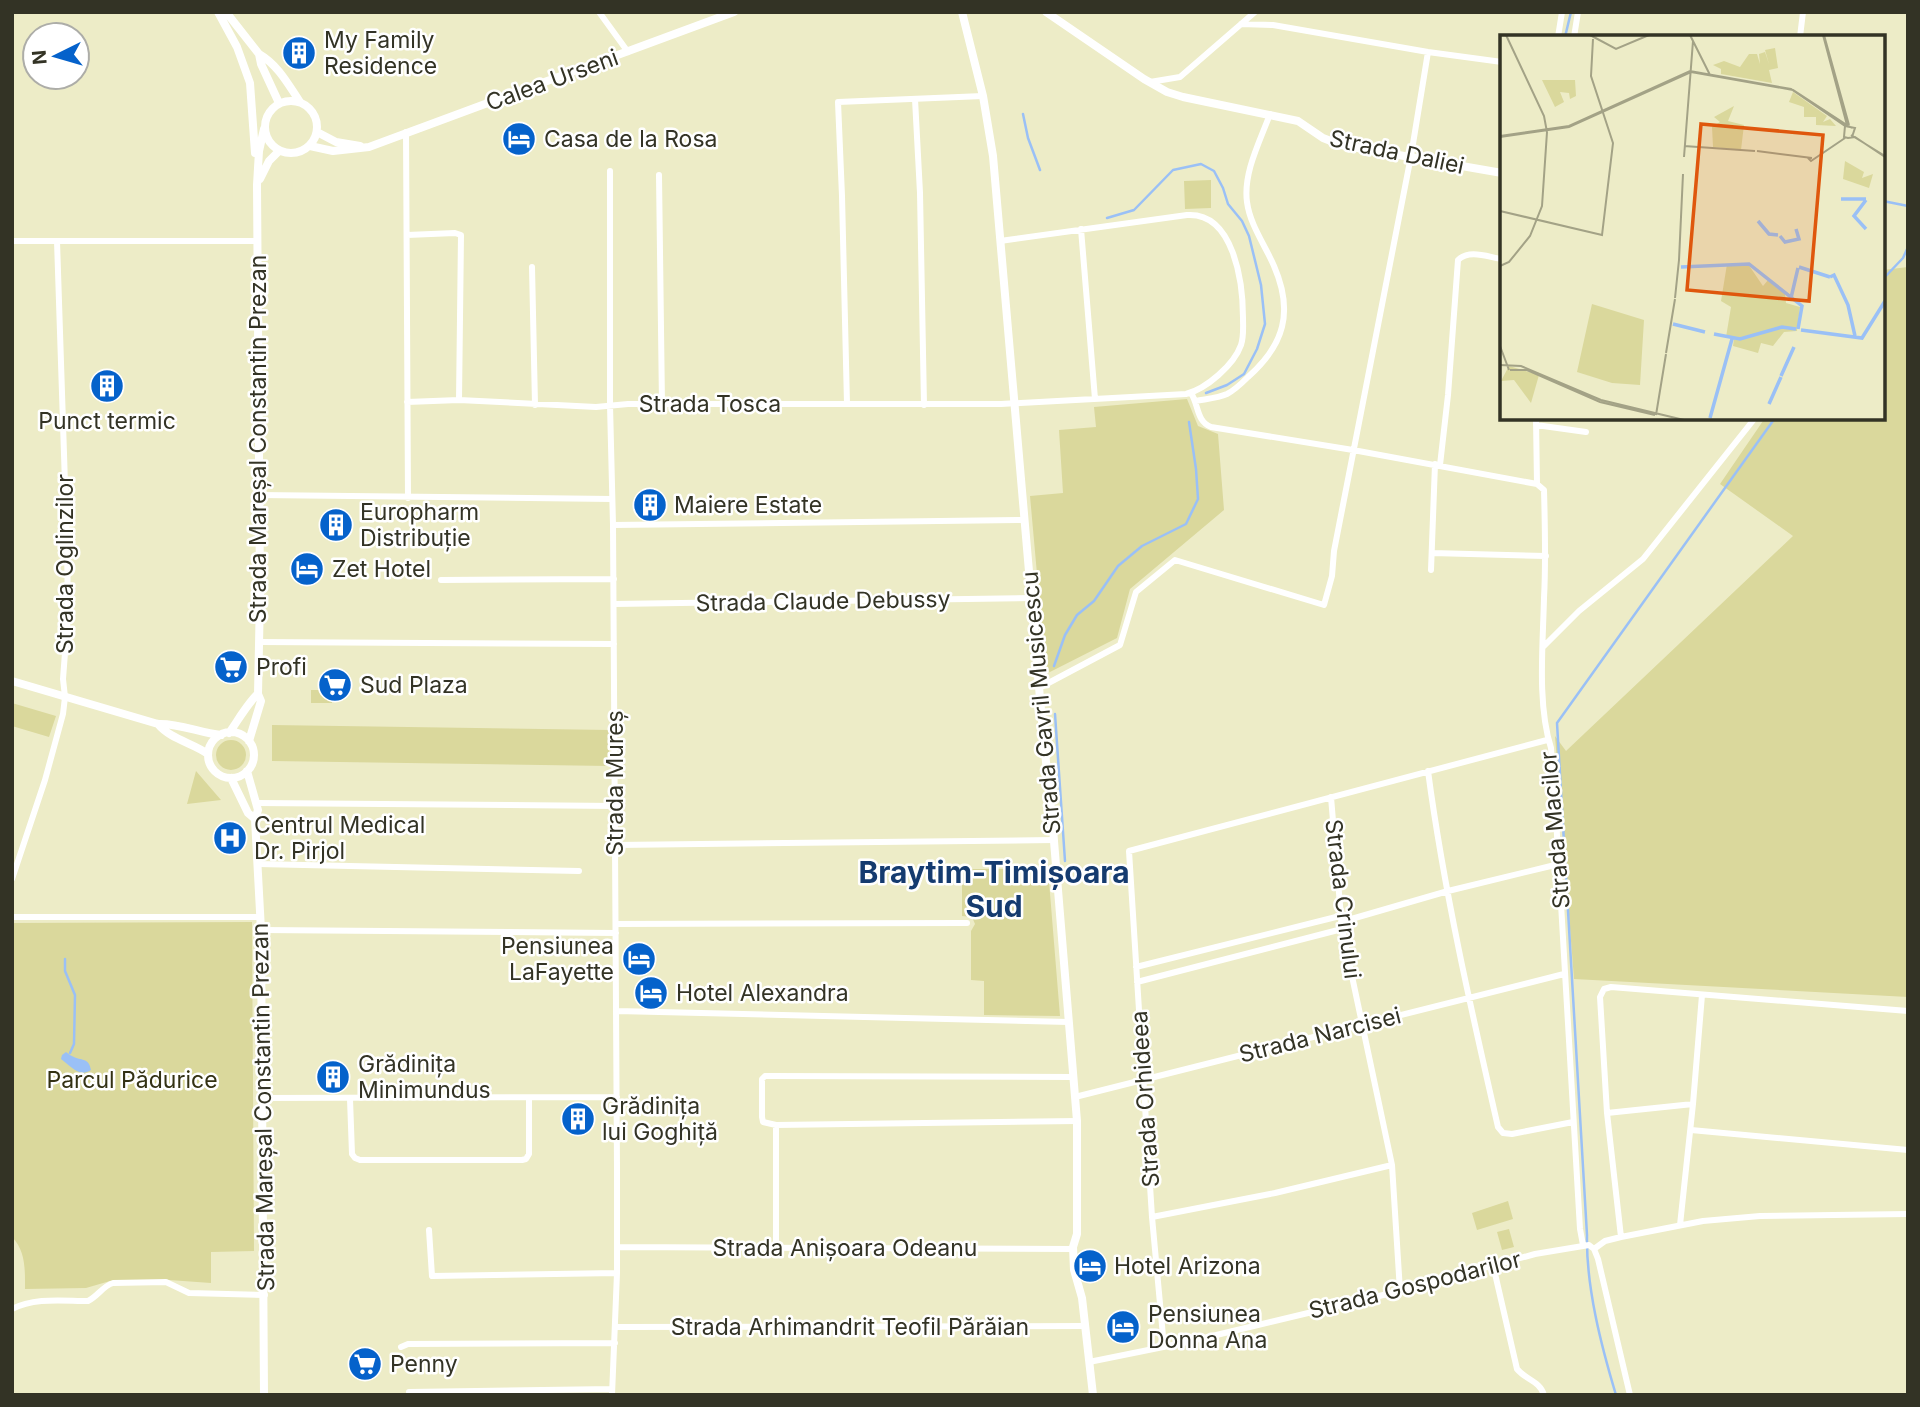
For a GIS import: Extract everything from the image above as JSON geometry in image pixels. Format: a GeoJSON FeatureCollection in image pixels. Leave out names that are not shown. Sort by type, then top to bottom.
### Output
{"type":"FeatureCollection","features":[{"type":"Feature","properties":{"kind":"street"},"geometry":{"type":"LineString","coordinates":[[218,12],[237,47],[250,83],[257,182]]}},
{"type":"Feature","properties":{"kind":"street"},"geometry":{"type":"LineString","coordinates":[[226,12],[259,54],[281,73],[300,102],[312,112],[316,122],[317,132],[310,146],[298,153],[279,151],[272,146],[264,129],[268,114],[279,103],[300,102]]}},
{"type":"Feature","properties":{"kind":"street"},"geometry":{"type":"LineString","coordinates":[[599,12],[628,52]]}},
{"type":"Feature","properties":{"kind":"street","name":"Calea Urseni"},"geometry":{"type":"LineString","coordinates":[[310,146],[333,151],[369,147],[734,12]]}},
{"type":"Feature","properties":{"kind":"street","name":"Strada Gavril Musicescu"},"geometry":{"type":"LineString","coordinates":[[962,12],[983,96],[993,156],[1074,1077],[1077,1121],[1077,1234],[1073,1249],[1076,1278],[1082,1298],[1093,1395]]}},
{"type":"Feature","properties":{"kind":"street","name":"Strada Daliei"},"geometry":{"type":"LineString","coordinates":[[1046,12],[1167,92],[1298,121],[1329,142],[1500,173]]}},
{"type":"Feature","properties":{"kind":"street"},"geometry":{"type":"LineString","coordinates":[[1150,82],[1180,77],[1255,12]]}},
{"type":"Feature","properties":{"kind":"street"},"geometry":{"type":"LineString","coordinates":[[1558,35],[1562,12]]}},
{"type":"Feature","properties":{"kind":"street"},"geometry":{"type":"LineString","coordinates":[[1574,35],[1578,12]]}},
{"type":"Feature","properties":{"kind":"street"},"geometry":{"type":"LineString","coordinates":[[1800,35],[1803,12]]}},
{"type":"Feature","properties":{"kind":"street"},"geometry":{"type":"LineString","coordinates":[[1241,24],[1273,25],[1500,62]]}},
{"type":"Feature","properties":{"kind":"street"},"geometry":{"type":"LineString","coordinates":[[1039,688],[1120,645],[1136,592],[1175,560],[1324,605],[1332,576],[1334,551],[1411,156],[1428,52]]}},
{"type":"Feature","properties":{"kind":"street"},"geometry":{"type":"LineString","coordinates":[[259,54],[279,103]]}},
{"type":"Feature","properties":{"kind":"street"},"geometry":{"type":"LineString","coordinates":[[847,404],[838,102],[983,96]]}},
{"type":"Feature","properties":{"kind":"street"},"geometry":{"type":"LineString","coordinates":[[915,99],[920,193],[924,405]]}},
{"type":"Feature","properties":{"kind":"street"},"geometry":{"type":"LineString","coordinates":[[1196,401],[1225,395],[1234,390],[1261,366],[1282,330],[1284,303],[1279,279],[1250,215],[1246,195],[1247,179],[1270,114]]}},
{"type":"Feature","properties":{"kind":"street","name":"Strada Mareșal Constantin Prezan"},"geometry":{"type":"LineString","coordinates":[[249,741],[261,701],[258,694],[257,182],[264,129]]}},
{"type":"Feature","properties":{"kind":"street"},"geometry":{"type":"LineString","coordinates":[[317,132],[336,142],[369,147]]}},
{"type":"Feature","properties":{"kind":"street"},"geometry":{"type":"LineString","coordinates":[[406,132],[408,498]]}},
{"type":"Feature","properties":{"kind":"street"},"geometry":{"type":"LineString","coordinates":[[257,182],[279,151]]}},
{"type":"Feature","properties":{"kind":"street","name":"Strada Mureș"},"geometry":{"type":"LineString","coordinates":[[610,171],[617,1011],[617,1273],[612,1392]]}},
{"type":"Feature","properties":{"kind":"street"},"geometry":{"type":"LineString","coordinates":[[659,175],[662,405]]}},
{"type":"Feature","properties":{"kind":"street"},"geometry":{"type":"LineString","coordinates":[[1000,241],[1081,229],[1196,214],[1205,217],[1218,228],[1234,257],[1241,282],[1242,341],[1240,349],[1222,372],[1191,393],[1095,399],[1081,229]]}},
{"type":"Feature","properties":{"kind":"street"},"geometry":{"type":"LineString","coordinates":[[407,235],[461,235],[460,400]]}},
{"type":"Feature","properties":{"kind":"street","name":"Strada Oglinzilor"},"geometry":{"type":"LineString","coordinates":[[12,879],[45,780],[65,697],[63,679],[68,613],[66,476],[57,241]]}},
{"type":"Feature","properties":{"kind":"street"},"geometry":{"type":"LineString","coordinates":[[12,242],[257,241]]}},
{"type":"Feature","properties":{"kind":"street"},"geometry":{"type":"LineString","coordinates":[[1431,570],[1437,465],[1447,394],[1458,260],[1469,254],[1500,259]]}},
{"type":"Feature","properties":{"kind":"street"},"geometry":{"type":"LineString","coordinates":[[532,267],[535,405]]}},
{"type":"Feature","properties":{"kind":"street"},"geometry":{"type":"LineString","coordinates":[[1191,393],[1201,421],[1211,427],[1537,484]]}},
{"type":"Feature","properties":{"kind":"street","name":"Strada Tosca"},"geometry":{"type":"LineString","coordinates":[[407,402],[460,400],[596,407],[1013,404],[1095,399]]}},
{"type":"Feature","properties":{"kind":"street"},"geometry":{"type":"LineString","coordinates":[[1543,647],[1578,611],[1643,559],[1753,420]]}},
{"type":"Feature","properties":{"kind":"street"},"geometry":{"type":"LineString","coordinates":[[1536,422],[1586,432]]}},
{"type":"Feature","properties":{"kind":"street","name":"Strada Macilor"},"geometry":{"type":"LineString","coordinates":[[1536,422],[1537,484],[1544,490],[1546,556],[1544,697],[1547,740],[1551,748],[1559,863],[1580,1229],[1588,1246]]}},
{"type":"Feature","properties":{"kind":"street"},"geometry":{"type":"LineString","coordinates":[[259,495],[612,499]]}},
{"type":"Feature","properties":{"kind":"street"},"geometry":{"type":"LineString","coordinates":[[613,524],[1024,520]]}},
{"type":"Feature","properties":{"kind":"street"},"geometry":{"type":"LineString","coordinates":[[1432,553],[1546,556]]}},
{"type":"Feature","properties":{"kind":"street"},"geometry":{"type":"LineString","coordinates":[[441,580],[614,579]]}},
{"type":"Feature","properties":{"kind":"street","name":"Strada Claude Debussy"},"geometry":{"type":"LineString","coordinates":[[614,604],[1032,598]]}},
{"type":"Feature","properties":{"kind":"street"},"geometry":{"type":"LineString","coordinates":[[259,642],[614,644]]}},
{"type":"Feature","properties":{"kind":"street"},"geometry":{"type":"LineString","coordinates":[[12,681],[158,724],[208,734],[225,734],[236,733],[249,741],[254,753],[247,771],[231,778],[217,774],[208,754],[212,743],[225,734],[244,713],[251,698],[258,694]]}},
{"type":"Feature","properties":{"kind":"street"},"geometry":{"type":"LineString","coordinates":[[158,724],[163,730],[208,754]]}},
{"type":"Feature","properties":{"kind":"street"},"geometry":{"type":"LineString","coordinates":[[1331,797],[1547,740]]}},
{"type":"Feature","properties":{"kind":"street","name":"Strada Mareșal Constantin Prezan"},"geometry":{"type":"LineString","coordinates":[[247,771],[258,810],[255,819],[261,917],[264,1395]]}},
{"type":"Feature","properties":{"kind":"street"},"geometry":{"type":"LineString","coordinates":[[1428,772],[1436,829],[1468,997],[1498,1127],[1503,1133],[1512,1134],[1573,1122]]}},
{"type":"Feature","properties":{"kind":"street","name":"Strada Mareșal Constantin Prezan"},"geometry":{"type":"LineString","coordinates":[[231,778],[248,813],[255,819]]}},
{"type":"Feature","properties":{"kind":"street","name":"Strada Orhideea"},"geometry":{"type":"LineString","coordinates":[[1164,1347],[1152,1217],[1129,851],[1331,797]]}},
{"type":"Feature","properties":{"kind":"street","name":"Strada Crinului"},"geometry":{"type":"LineString","coordinates":[[1331,797],[1341,923],[1392,1165],[1399,1291]]}},
{"type":"Feature","properties":{"kind":"street"},"geometry":{"type":"LineString","coordinates":[[256,803],[616,806]]}},
{"type":"Feature","properties":{"kind":"street"},"geometry":{"type":"LineString","coordinates":[[616,845],[1054,840]]}},
{"type":"Feature","properties":{"kind":"street"},"geometry":{"type":"LineString","coordinates":[[1137,982],[1448,891],[1559,863]]}},
{"type":"Feature","properties":{"kind":"street"},"geometry":{"type":"LineString","coordinates":[[258,864],[579,871]]}},
{"type":"Feature","properties":{"kind":"street"},"geometry":{"type":"LineString","coordinates":[[13,916],[261,917]]}},
{"type":"Feature","properties":{"kind":"street"},"geometry":{"type":"LineString","coordinates":[[616,923],[967,923]]}},
{"type":"Feature","properties":{"kind":"street"},"geometry":{"type":"LineString","coordinates":[[1136,967],[1341,923]]}},
{"type":"Feature","properties":{"kind":"street"},"geometry":{"type":"LineString","coordinates":[[261,930],[616,933]]}},
{"type":"Feature","properties":{"kind":"street","name":"Strada Narcisei"},"geometry":{"type":"LineString","coordinates":[[1075,1097],[1564,974]]}},
{"type":"Feature","properties":{"kind":"street"},"geometry":{"type":"LineString","coordinates":[[1621,1237],[1600,997],[1604,989],[1611,987],[1908,1011]]}},
{"type":"Feature","properties":{"kind":"street"},"geometry":{"type":"LineString","coordinates":[[1680,1225],[1702,995]]}},
{"type":"Feature","properties":{"kind":"street"},"geometry":{"type":"LineString","coordinates":[[617,1011],[1069,1022]]}},
{"type":"Feature","properties":{"kind":"street"},"geometry":{"type":"LineString","coordinates":[[1074,1077],[765,1076],[762,1079],[762,1117],[763,1122],[776,1125],[1077,1121]]}},
{"type":"Feature","properties":{"kind":"street"},"geometry":{"type":"LineString","coordinates":[[263,1098],[617,1097]]}},
{"type":"Feature","properties":{"kind":"street"},"geometry":{"type":"LineString","coordinates":[[351,1099],[352,1154],[360,1160],[526,1159],[529,1154],[529,1099]]}},
{"type":"Feature","properties":{"kind":"street"},"geometry":{"type":"LineString","coordinates":[[1608,1112],[1693,1104]]}},
{"type":"Feature","properties":{"kind":"street"},"geometry":{"type":"LineString","coordinates":[[776,1125],[776,1247]]}},
{"type":"Feature","properties":{"kind":"street"},"geometry":{"type":"LineString","coordinates":[[1691,1130],[1908,1150]]}},
{"type":"Feature","properties":{"kind":"street"},"geometry":{"type":"LineString","coordinates":[[1152,1217],[1275,1193],[1392,1165]]}},
{"type":"Feature","properties":{"kind":"street","name":"Strada Gospodarilor"},"geometry":{"type":"LineString","coordinates":[[1089,1362],[1164,1347],[1399,1291],[1535,1254],[1588,1246],[1680,1225],[1760,1216],[1908,1214]]}},
{"type":"Feature","properties":{"kind":"street"},"geometry":{"type":"LineString","coordinates":[[429,1230],[432,1276],[617,1273]]}},
{"type":"Feature","properties":{"kind":"street"},"geometry":{"type":"LineString","coordinates":[[1588,1246],[1598,1259],[1630,1395]]}},
{"type":"Feature","properties":{"kind":"street","name":"Strada Anișoara Odeanu"},"geometry":{"type":"LineString","coordinates":[[617,1247],[1073,1249]]}},
{"type":"Feature","properties":{"kind":"street"},"geometry":{"type":"LineString","coordinates":[[1493,1265],[1517,1369],[1537,1383],[1544,1395]]}},
{"type":"Feature","properties":{"kind":"street"},"geometry":{"type":"LineString","coordinates":[[12,1309],[35,1301],[88,1301],[113,1283],[166,1282],[189,1293],[265,1295]]}},
{"type":"Feature","properties":{"kind":"street","name":"Strada Arhimandrit Teofil Părăian"},"geometry":{"type":"LineString","coordinates":[[615,1327],[1085,1326]]}},
{"type":"Feature","properties":{"kind":"street"},"geometry":{"type":"LineString","coordinates":[[401,1347],[408,1344],[615,1343]]}},
{"type":"Feature","properties":{"kind":"street"},"geometry":{"type":"LineString","coordinates":[[410,1392],[612,1392]]}},
{"type":"Feature","properties":{"kind":"green space"},"geometry":{"type":"Polygon","coordinates":[[[1211,180],[1211,208],[1185,209],[1184,181],[1211,180]]]}},
{"type":"Feature","properties":{"kind":"green space"},"geometry":{"type":"Polygon","coordinates":[[[1908,267],[1908,997],[1574,979],[1555,736],[1566,751],[1793,536],[1720,484],[1764,420],[1885,420],[1885,270],[1908,267]]]}},
{"type":"Feature","properties":{"kind":"green space"},"geometry":{"type":"Polygon","coordinates":[[[1187,399],[1198,426],[1218,434],[1224,510],[1130,589],[1117,638],[1046,674],[1030,496],[1063,493],[1059,430],[1096,427],[1094,407],[1187,399]]]}},
{"type":"Feature","properties":{"kind":"green space"},"geometry":{"type":"Polygon","coordinates":[[[311,690],[332,690],[332,703],[311,703],[311,690]]]}},
{"type":"Feature","properties":{"kind":"green space"},"geometry":{"type":"Polygon","coordinates":[[[12,703],[56,716],[49,737],[12,726],[12,703]]]}},
{"type":"Feature","properties":{"kind":"green space"},"geometry":{"type":"Polygon","coordinates":[[[272,725],[610,730],[609,766],[272,761],[272,725]]]}},
{"type":"Feature","properties":{"kind":"green space"},"geometry":{"type":"Polygon","coordinates":[[[231,740],[237,741],[245,749],[245,761],[237,769],[231,770],[225,769],[217,761],[216,755],[217,749],[225,741],[231,740]]]}},
{"type":"Feature","properties":{"kind":"green space"},"geometry":{"type":"Polygon","coordinates":[[[196,771],[221,800],[187,804],[196,771]]]}},
{"type":"Feature","properties":{"kind":"green space"},"geometry":{"type":"Polygon","coordinates":[[[962,869],[1048,869],[1060,1016],[984,1015],[984,981],[971,980],[971,931],[975,924],[972,917],[962,916],[962,869]]]}},
{"type":"Feature","properties":{"kind":"green space","name":"Parcul Pădurice"},"geometry":{"type":"Polygon","coordinates":[[[252,922],[254,1251],[211,1252],[211,1283],[169,1280],[110,1281],[86,1288],[25,1289],[22,1255],[12,1237],[12,923],[252,922]]]}},
{"type":"Feature","properties":{"kind":"green space"},"geometry":{"type":"Polygon","coordinates":[[[1508,1201],[1513,1219],[1477,1230],[1472,1213],[1508,1201]]]}},
{"type":"Feature","properties":{"kind":"green space"},"geometry":{"type":"Polygon","coordinates":[[[1509,1229],[1514,1247],[1502,1250],[1497,1232],[1509,1229]]]}},
{"type":"Feature","properties":{"kind":"water"},"geometry":{"type":"Polygon","coordinates":[[[66,1052],[87,1062],[91,1070],[83,1073],[72,1068],[61,1059],[66,1052]]]}},
{"type":"Feature","properties":{"kind":"waterway"},"geometry":{"type":"LineString","coordinates":[[1565,35],[1571,12]]}},
{"type":"Feature","properties":{"kind":"waterway"},"geometry":{"type":"LineString","coordinates":[[1023,114],[1028,138],[1040,170]]}},
{"type":"Feature","properties":{"kind":"waterway"},"geometry":{"type":"LineString","coordinates":[[1107,218],[1134,210],[1173,170],[1201,164],[1214,171],[1228,204],[1242,221],[1249,236],[1261,285],[1265,324],[1257,349],[1244,374],[1227,385],[1206,393]]}},
{"type":"Feature","properties":{"kind":"waterway"},"geometry":{"type":"LineString","coordinates":[[1885,201],[1908,206]]}},
{"type":"Feature","properties":{"kind":"waterway"},"geometry":{"type":"LineString","coordinates":[[1885,277],[1903,258],[1908,247]]}},
{"type":"Feature","properties":{"kind":"waterway"},"geometry":{"type":"LineString","coordinates":[[1616,1395],[1600,1336],[1589,1275],[1557,723],[1774,420]]}},
{"type":"Feature","properties":{"kind":"waterway"},"geometry":{"type":"LineString","coordinates":[[1054,666],[1065,635],[1077,615],[1094,601],[1118,566],[1142,546],[1186,524],[1198,499],[1189,422]]}},
{"type":"Feature","properties":{"kind":"waterway"},"geometry":{"type":"LineString","coordinates":[[1055,714],[1065,861]]}},
{"type":"Feature","properties":{"kind":"waterway"},"geometry":{"type":"LineString","coordinates":[[65,959],[65,971],[75,995],[74,1044],[70,1053]]}},
{"type":"Feature","properties":{"kind":"place","name":"My Family Residence"},"geometry":{"type":"Point","coordinates":[299,53]}},
{"type":"Feature","properties":{"kind":"place","name":"Casa de la Rosa"},"geometry":{"type":"Point","coordinates":[519,139]}},
{"type":"Feature","properties":{"kind":"place","name":"Punct termic"},"geometry":{"type":"Point","coordinates":[107,386]}},
{"type":"Feature","properties":{"kind":"place","name":"Maiere Estate"},"geometry":{"type":"Point","coordinates":[650,505]}},
{"type":"Feature","properties":{"kind":"place","name":"Europharm Distribuție"},"geometry":{"type":"Point","coordinates":[336,525]}},
{"type":"Feature","properties":{"kind":"place","name":"Zet Hotel"},"geometry":{"type":"Point","coordinates":[307,569]}},
{"type":"Feature","properties":{"kind":"place","name":"Profi"},"geometry":{"type":"Point","coordinates":[231,667]}},
{"type":"Feature","properties":{"kind":"place","name":"Sud Plaza"},"geometry":{"type":"Point","coordinates":[335,685]}},
{"type":"Feature","properties":{"kind":"place","name":"Centrul Medical Dr. Pirjol"},"geometry":{"type":"Point","coordinates":[230,838]}},
{"type":"Feature","properties":{"kind":"place","name":"Pensiunea LaFayette"},"geometry":{"type":"Point","coordinates":[639,959]}},
{"type":"Feature","properties":{"kind":"place","name":"Hotel Alexandra"},"geometry":{"type":"Point","coordinates":[651,993]}},
{"type":"Feature","properties":{"kind":"place","name":"Grădinița Minimundus"},"geometry":{"type":"Point","coordinates":[333,1077]}},
{"type":"Feature","properties":{"kind":"place","name":"Grădinița lui Goghiță"},"geometry":{"type":"Point","coordinates":[578,1119]}},
{"type":"Feature","properties":{"kind":"place","name":"Hotel Arizona"},"geometry":{"type":"Point","coordinates":[1090,1266]}},
{"type":"Feature","properties":{"kind":"place","name":"Pensiunea Donna Ana"},"geometry":{"type":"Point","coordinates":[1123,1327]}},
{"type":"Feature","properties":{"kind":"place","name":"Penny"},"geometry":{"type":"Point","coordinates":[365,1364]}},
{"type":"Feature","properties":{"kind":"district","name":"Braytim-Timișoara Sud"},"geometry":{"type":"Point","coordinates":[994,890]}}]}
